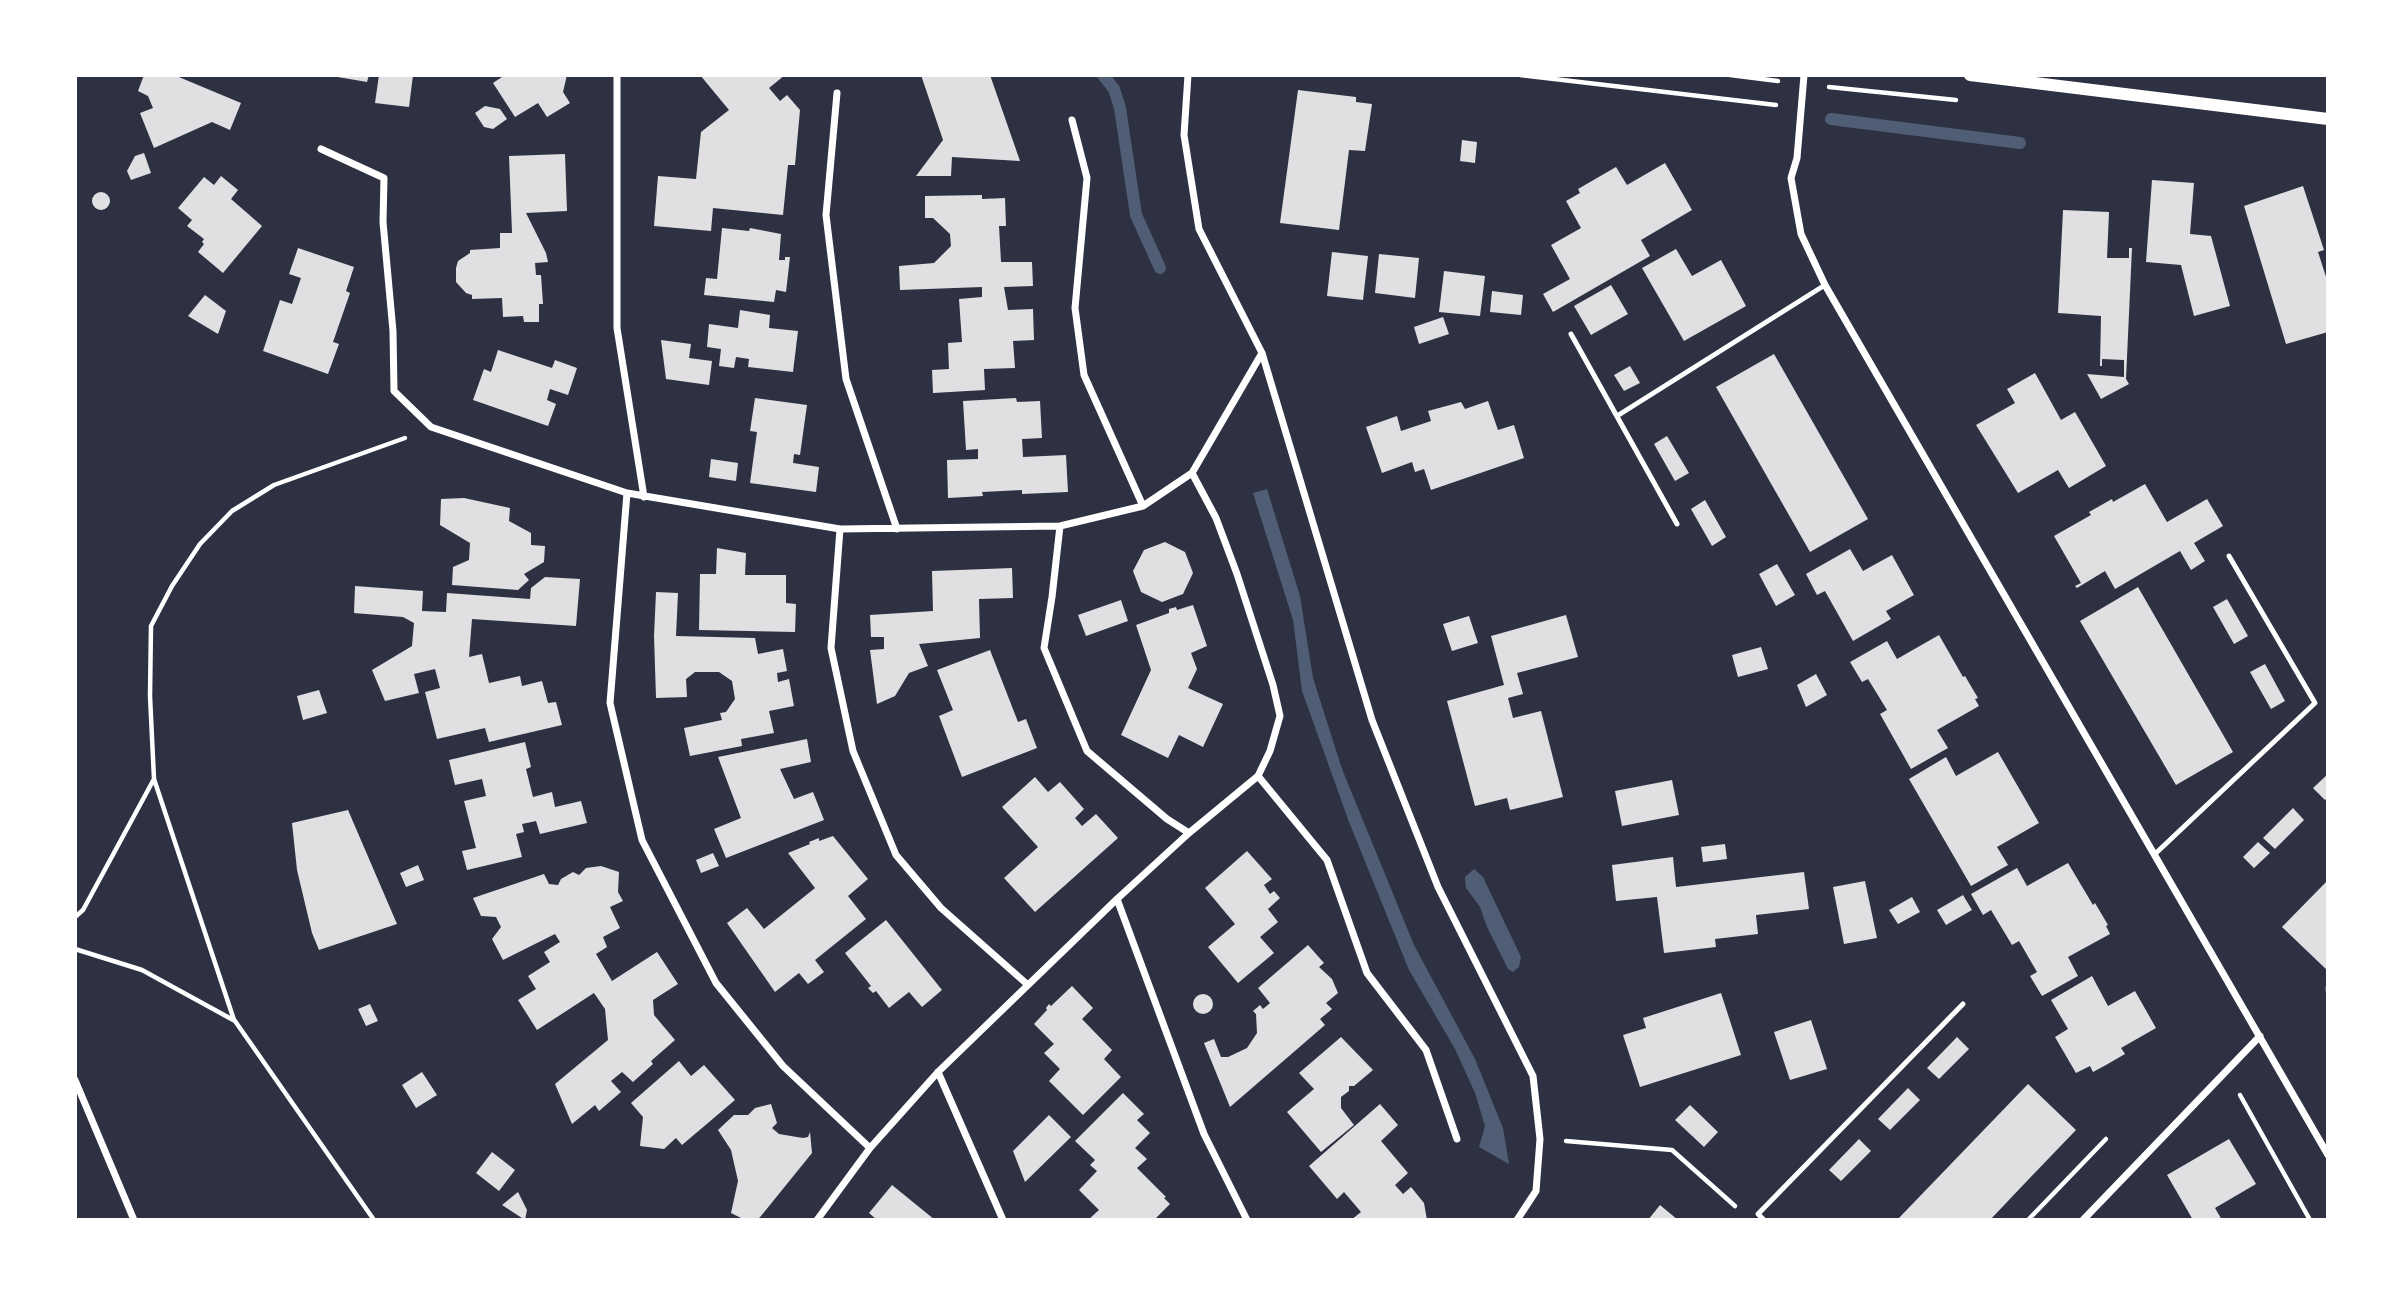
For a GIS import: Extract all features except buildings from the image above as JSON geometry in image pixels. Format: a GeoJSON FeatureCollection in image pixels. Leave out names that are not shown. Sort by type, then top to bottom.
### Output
{"type":"FeatureCollection","features":[{"type":"Feature","properties":{"kind":"street"},"geometry":{"type":"LineString","coordinates":[[617,75],[617,328],[644,497]]}},
{"type":"Feature","properties":{"kind":"street"},"geometry":{"type":"LineString","coordinates":[[1188,75],[1184,135],[1199,229],[1262,353],[1373,720],[1438,887],[1533,1076],[1541,1139],[1536,1191],[1517,1220]]}},
{"type":"Feature","properties":{"kind":"street"},"geometry":{"type":"LineString","coordinates":[[1804,75],[1797,158],[1791,178],[1801,234],[1825,285],[2328,1155]]}},
{"type":"Feature","properties":{"kind":"street"},"geometry":{"type":"LineString","coordinates":[[1970,75],[2328,119]]}},
{"type":"Feature","properties":{"kind":"street"},"geometry":{"type":"LineString","coordinates":[[837,93],[826,215],[846,379],[897,529]]}},
{"type":"Feature","properties":{"kind":"street"},"geometry":{"type":"LineString","coordinates":[[1072,120],[1087,178],[1075,307],[1084,375],[1143,506]]}},
{"type":"Feature","properties":{"kind":"street"},"geometry":{"type":"LineString","coordinates":[[321,149],[384,178],[383,222],[393,331],[394,391],[431,427],[644,497],[840,529],[1060,526],[1143,506],[1192,473],[1262,353]]}},
{"type":"Feature","properties":{"kind":"street"},"geometry":{"type":"LineString","coordinates":[[817,1220],[870,1148],[938,1072],[1117,899],[1189,833],[1258,776],[1270,751],[1280,716],[1273,685],[1237,574],[1216,518],[1192,473]]}},
{"type":"Feature","properties":{"kind":"street"},"geometry":{"type":"LineString","coordinates":[[627,493],[610,703],[642,840],[716,983],[783,1066],[870,1148]]}},
{"type":"Feature","properties":{"kind":"street"},"geometry":{"type":"LineString","coordinates":[[1060,526],[1044,648],[1087,751],[1167,819],[1189,833]]}},
{"type":"Feature","properties":{"kind":"street"},"geometry":{"type":"LineString","coordinates":[[840,529],[831,648],[853,751],[896,855],[941,908],[1028,985]]}},
{"type":"Feature","properties":{"kind":"street"},"geometry":{"type":"LineString","coordinates":[[1258,776],[1327,860],[1367,973],[1426,1050],[1457,1139]]}},
{"type":"Feature","properties":{"kind":"street"},"geometry":{"type":"LineString","coordinates":[[1117,899],[1204,1134],[1247,1220]]}},
{"type":"Feature","properties":{"kind":"street"},"geometry":{"type":"LineString","coordinates":[[2083,1220],[2260,1036]]}},
{"type":"Feature","properties":{"kind":"street"},"geometry":{"type":"LineString","coordinates":[[938,1072],[1003,1220]]}},
{"type":"Feature","properties":{"kind":"street"},"geometry":{"type":"LineString","coordinates":[[75,1080],[134,1220]]}},
{"type":"Feature","properties":{"kind":"lane"},"geometry":{"type":"LineString","coordinates":[[1617,416],[1825,285]]}},
{"type":"Feature","properties":{"kind":"lane"},"geometry":{"type":"LineString","coordinates":[[1571,334],[1677,524]]}},
{"type":"Feature","properties":{"kind":"lane"},"geometry":{"type":"LineString","coordinates":[[2155,854],[2315,703],[2229,556]]}},
{"type":"Feature","properties":{"kind":"lane"},"geometry":{"type":"LineString","coordinates":[[1764,1220],[1758,1214],[1964,1004]]}},
{"type":"Feature","properties":{"kind":"lane"},"geometry":{"type":"LineString","coordinates":[[2091,1211],[2096,1220]]}},
{"type":"Feature","properties":{"kind":"path"},"geometry":{"type":"LineString","coordinates":[[1520,75],[1801,108]]}},
{"type":"Feature","properties":{"kind":"path"},"geometry":{"type":"LineString","coordinates":[[374,1220],[235,1021],[154,779],[150,696],[151,626],[200,544],[232,511],[274,485],[365,454],[431,427]]}},
{"type":"Feature","properties":{"kind":"path"},"geometry":{"type":"LineString","coordinates":[[75,917],[83,910],[154,779]]}},
{"type":"Feature","properties":{"kind":"path"},"geometry":{"type":"LineString","coordinates":[[75,949],[142,970],[235,1021]]}},
{"type":"Feature","properties":{"kind":"path"},"geometry":{"type":"LineString","coordinates":[[2227,1071],[2310,1220]]}},
{"type":"Feature","properties":{"kind":"path"},"geometry":{"type":"LineString","coordinates":[[1541,1139],[1672,1150],[1737,1207],[1758,1214]]}},
{"type":"Feature","properties":{"kind":"path"},"geometry":{"type":"LineString","coordinates":[[2028,1220],[2106,1139]]}},
{"type":"Feature","properties":{"kind":"water"},"geometry":{"type":"Polygon","coordinates":[[[1267,489],[1300,596],[1313,678],[1342,769],[1414,945],[1475,1059],[1503,1128],[1509,1164],[1479,1147],[1485,1126],[1475,1093],[1455,1049],[1409,970],[1349,822],[1302,691],[1293,620],[1253,493],[1267,489]]]}},
{"type":"Feature","properties":{"kind":"water"},"geometry":{"type":"Polygon","coordinates":[[[1474,869],[1483,877],[1521,957],[1519,967],[1513,972],[1508,969],[1480,907],[1466,888],[1465,877],[1474,869]]]}},
{"type":"Feature","properties":{"kind":"waterway"},"geometry":{"type":"LineString","coordinates":[[1103,75],[1114,89],[1120,108],[1136,215],[1160,268]]}},
{"type":"Feature","properties":{"kind":"waterway"},"geometry":{"type":"LineString","coordinates":[[1831,119],[2020,143]]}}]}
